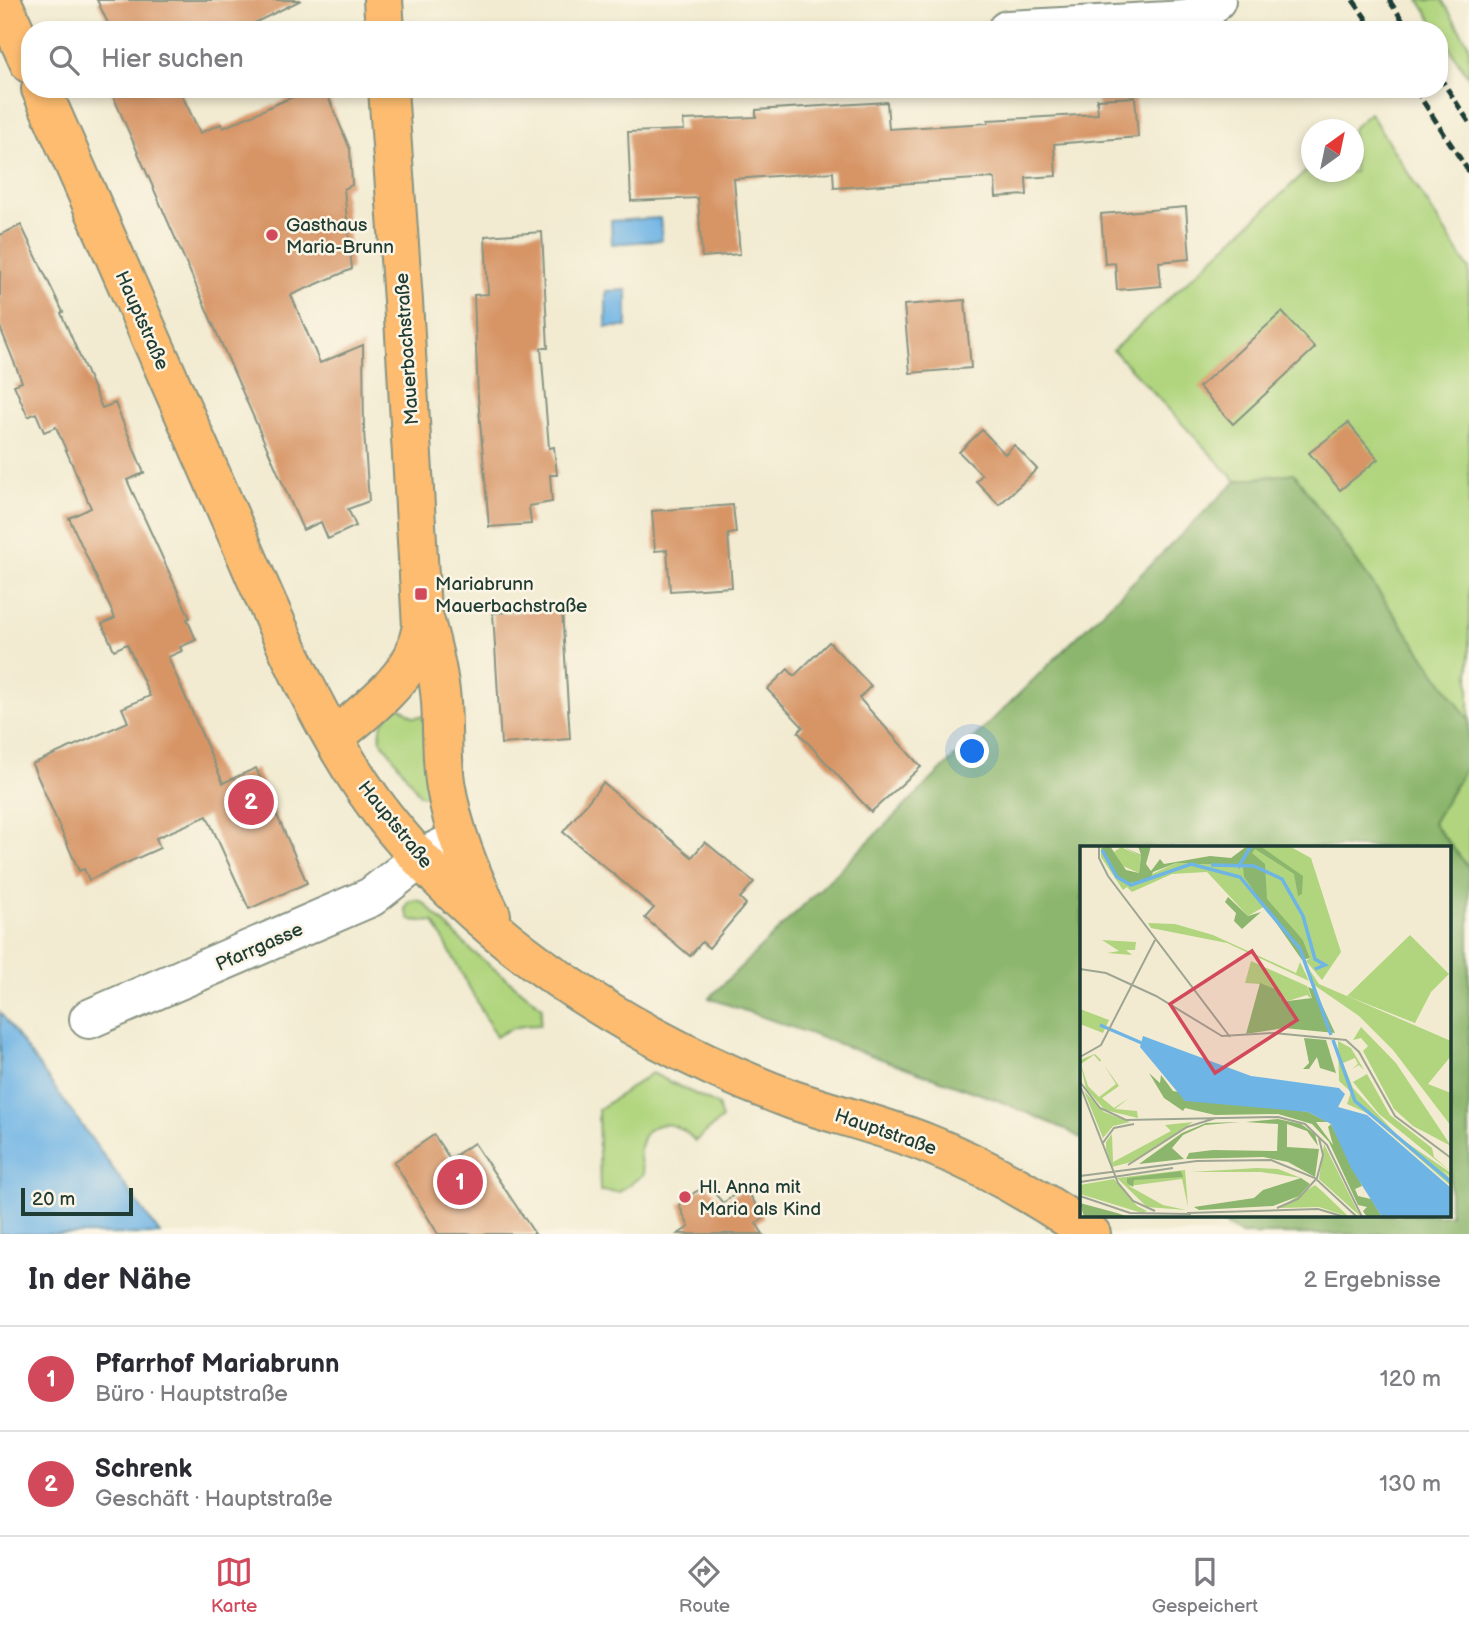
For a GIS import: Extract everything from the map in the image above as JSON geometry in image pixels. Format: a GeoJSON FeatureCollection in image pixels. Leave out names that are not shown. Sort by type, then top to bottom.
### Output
{"type":"FeatureCollection","features":[{"type":"Feature","properties":{"kind":"main road"},"geometry":{"type":"LineString","coordinates":[[1,0],[21,44]]}},
{"type":"Feature","properties":{"kind":"main road"},"geometry":{"type":"LineString","coordinates":[[383,0],[384,21]]}},
{"type":"Feature","properties":{"kind":"main road","name":"Hauptstraße"},"geometry":{"type":"LineString","coordinates":[[45,98],[285,643],[334,738],[368,793],[421,858],[464,902],[502,935],[574,988],[652,1036],[792,1099],[925,1142],[1007,1180],[1091,1234]]}},
{"type":"Feature","properties":{"kind":"main road","name":"Mauerbachstraße"},"geometry":{"type":"LineString","coordinates":[[334,738],[405,670],[418,643],[422,627],[389,98]]}},
{"type":"Feature","properties":{"kind":"main road","name":"Mauerbachstraße"},"geometry":{"type":"LineString","coordinates":[[422,609],[438,675],[446,785],[458,840],[469,870],[502,935]]}},
{"type":"Feature","properties":{"kind":"street"},"geometry":{"type":"LineString","coordinates":[[1168,21],[1186,20],[1206,11],[1216,0]]}},
{"type":"Feature","properties":{"kind":"street","name":"Pfarrgasse"},"geometry":{"type":"LineString","coordinates":[[89,1019],[371,897],[421,858],[458,840]]}},
{"type":"Feature","properties":{"kind":"green space"},"geometry":{"type":"Polygon","coordinates":[[[1419,0],[1442,0],[1469,45],[1469,78],[1448,45],[1448,21],[1432,21],[1419,0]]]}},
{"type":"Feature","properties":{"kind":"green space"},"geometry":{"type":"Polygon","coordinates":[[[1370,113],[1469,269],[1469,720],[1294,473],[1236,481],[1113,350],[1301,176],[1301,182],[1364,182],[1363,119],[1370,113]]]}},
{"type":"Feature","properties":{"kind":"green space"},"geometry":{"type":"Polygon","coordinates":[[[1294,473],[1469,720],[1469,762],[1433,823],[1451,846],[1080,846],[1080,1138],[997,1100],[709,998],[1236,481],[1294,473]]]}},
{"type":"Feature","properties":{"kind":"green space"},"geometry":{"type":"Polygon","coordinates":[[[397,705],[414,717],[428,716],[432,789],[425,796],[420,795],[381,740],[382,725],[397,705]]]}},
{"type":"Feature","properties":{"kind":"green space"},"geometry":{"type":"Polygon","coordinates":[[[1469,762],[1469,868],[1433,823],[1469,762]]]}},
{"type":"Feature","properties":{"kind":"green space"},"geometry":{"type":"Polygon","coordinates":[[[1452,847],[1469,868],[1469,1234],[1241,1234],[1212,1216],[1452,1216],[1452,847]]]}},
{"type":"Feature","properties":{"kind":"green space"},"geometry":{"type":"Polygon","coordinates":[[[418,900],[472,951],[542,1007],[540,1025],[517,1027],[496,1037],[434,922],[410,920],[405,909],[410,901],[418,900]]]}},
{"type":"Feature","properties":{"kind":"green space"},"geometry":{"type":"Polygon","coordinates":[[[652,1073],[718,1105],[722,1119],[695,1141],[672,1125],[661,1124],[652,1128],[641,1145],[640,1159],[644,1174],[619,1192],[600,1191],[598,1110],[652,1073]]]}},
{"type":"Feature","properties":{"kind":"water"},"geometry":{"type":"Polygon","coordinates":[[[660,218],[662,240],[612,244],[611,221],[660,218]]]}},
{"type":"Feature","properties":{"kind":"water"},"geometry":{"type":"Polygon","coordinates":[[[627,290],[627,327],[606,327],[606,291],[627,290]]]}},
{"type":"Feature","properties":{"kind":"water"},"geometry":{"type":"Polygon","coordinates":[[[0,1012],[160,1234],[0,1234],[0,1012]]]}},
{"type":"Feature","properties":{"kind":"building"},"geometry":{"type":"Polygon","coordinates":[[[97,0],[301,0],[258,21],[107,21],[97,0]]]}},
{"type":"Feature","properties":{"kind":"building"},"geometry":{"type":"Polygon","coordinates":[[[114,98],[183,98],[200,133],[221,124],[223,128],[290,98],[329,98],[350,149],[352,185],[344,189],[352,269],[291,295],[320,363],[363,345],[364,431],[369,501],[348,509],[356,526],[328,539],[321,522],[303,530],[114,98]]]}},
{"type":"Feature","properties":{"kind":"building"},"geometry":{"type":"Polygon","coordinates":[[[1135,98],[1138,137],[1054,144],[1056,176],[1026,178],[1027,195],[996,197],[995,180],[992,178],[834,188],[833,172],[734,179],[740,254],[702,257],[698,198],[631,201],[628,132],[684,130],[683,120],[756,117],[756,110],[887,102],[889,129],[988,123],[988,120],[1098,114],[1097,99],[1135,98]]]}},
{"type":"Feature","properties":{"kind":"building"},"geometry":{"type":"Polygon","coordinates":[[[1186,207],[1190,259],[1159,262],[1161,286],[1117,290],[1115,263],[1105,264],[1101,214],[1186,207]]]}},
{"type":"Feature","properties":{"kind":"building"},"geometry":{"type":"Polygon","coordinates":[[[21,225],[63,312],[61,313],[102,408],[115,403],[144,473],[127,480],[190,618],[187,619],[196,640],[180,647],[182,651],[168,657],[223,783],[256,768],[307,883],[249,909],[207,816],[156,838],[160,848],[89,880],[84,869],[79,871],[32,764],[128,722],[122,708],[150,696],[127,644],[114,650],[102,624],[115,618],[69,518],[91,508],[56,427],[44,432],[36,413],[28,417],[14,385],[22,382],[0,327],[0,235],[21,225]]]}},
{"type":"Feature","properties":{"kind":"building"},"geometry":{"type":"Polygon","coordinates":[[[542,232],[548,348],[541,348],[549,448],[554,447],[557,475],[550,475],[552,502],[529,506],[531,524],[489,527],[478,397],[474,295],[488,294],[485,236],[542,232]]]}},
{"type":"Feature","properties":{"kind":"building"},"geometry":{"type":"Polygon","coordinates":[[[965,300],[971,368],[910,373],[904,305],[965,300]]]}},
{"type":"Feature","properties":{"kind":"building"},"geometry":{"type":"Polygon","coordinates":[[[1282,312],[1315,348],[1233,424],[1199,387],[1282,312]]]}},
{"type":"Feature","properties":{"kind":"building"},"geometry":{"type":"Polygon","coordinates":[[[1348,423],[1378,459],[1340,490],[1309,453],[1348,423]]]}},
{"type":"Feature","properties":{"kind":"building"},"geometry":{"type":"Polygon","coordinates":[[[982,430],[1005,454],[1014,445],[1037,469],[999,505],[976,481],[982,475],[959,452],[982,430]]]}},
{"type":"Feature","properties":{"kind":"building"},"geometry":{"type":"Polygon","coordinates":[[[733,505],[736,533],[728,534],[732,587],[670,591],[667,550],[655,551],[652,511],[733,505]]]}},
{"type":"Feature","properties":{"kind":"building"},"geometry":{"type":"Polygon","coordinates":[[[562,609],[570,739],[501,744],[493,613],[562,609]]]}},
{"type":"Feature","properties":{"kind":"building"},"geometry":{"type":"Polygon","coordinates":[[[829,642],[871,686],[859,698],[921,767],[871,812],[798,732],[803,727],[767,689],[788,669],[794,676],[829,642]]]}},
{"type":"Feature","properties":{"kind":"building"},"geometry":{"type":"Polygon","coordinates":[[[603,783],[692,857],[705,842],[754,882],[740,898],[746,904],[709,948],[702,942],[690,956],[645,918],[654,908],[563,832],[603,783]]]}},
{"type":"Feature","properties":{"kind":"building"},"geometry":{"type":"Polygon","coordinates":[[[434,1135],[450,1159],[474,1143],[535,1234],[438,1234],[394,1162],[434,1135]]]}},
{"type":"Feature","properties":{"kind":"building"},"geometry":{"type":"Polygon","coordinates":[[[708,1186],[723,1203],[745,1187],[764,1218],[756,1223],[763,1234],[678,1234],[689,1227],[679,1205],[695,1192],[708,1186]]]}},
{"type":"Feature","properties":{"kind":"railway"},"geometry":{"type":"LineString","coordinates":[[1353,0],[1368,21]]}},
{"type":"Feature","properties":{"kind":"railway"},"geometry":{"type":"LineString","coordinates":[[1389,0],[1403,21]]}},
{"type":"Feature","properties":{"kind":"railway"},"geometry":{"type":"LineString","coordinates":[[1448,90],[1469,122]]}},
{"type":"Feature","properties":{"kind":"railway"},"geometry":{"type":"LineString","coordinates":[[1421,98],[1469,172]]}},
{"type":"Feature","properties":{"kind":"place","name":"Gasthaus Maria-Brunn"},"geometry":{"type":"Point","coordinates":[272,235]}},
{"type":"Feature","properties":{"kind":"place","name":"Mariabrunn Mauerbachstraße"},"geometry":{"type":"Point","coordinates":[421,594]}},
{"type":"Feature","properties":{"kind":"place","name":"Schrenk"},"geometry":{"type":"Point","coordinates":[251,802]}},
{"type":"Feature","properties":{"kind":"place","name":"Pfarrhof Mariabrunn"},"geometry":{"type":"Point","coordinates":[460,1182]}},
{"type":"Feature","properties":{"kind":"place","name":"Hl. Anna mit Maria als Kind"},"geometry":{"type":"Point","coordinates":[685,1197]}}]}
